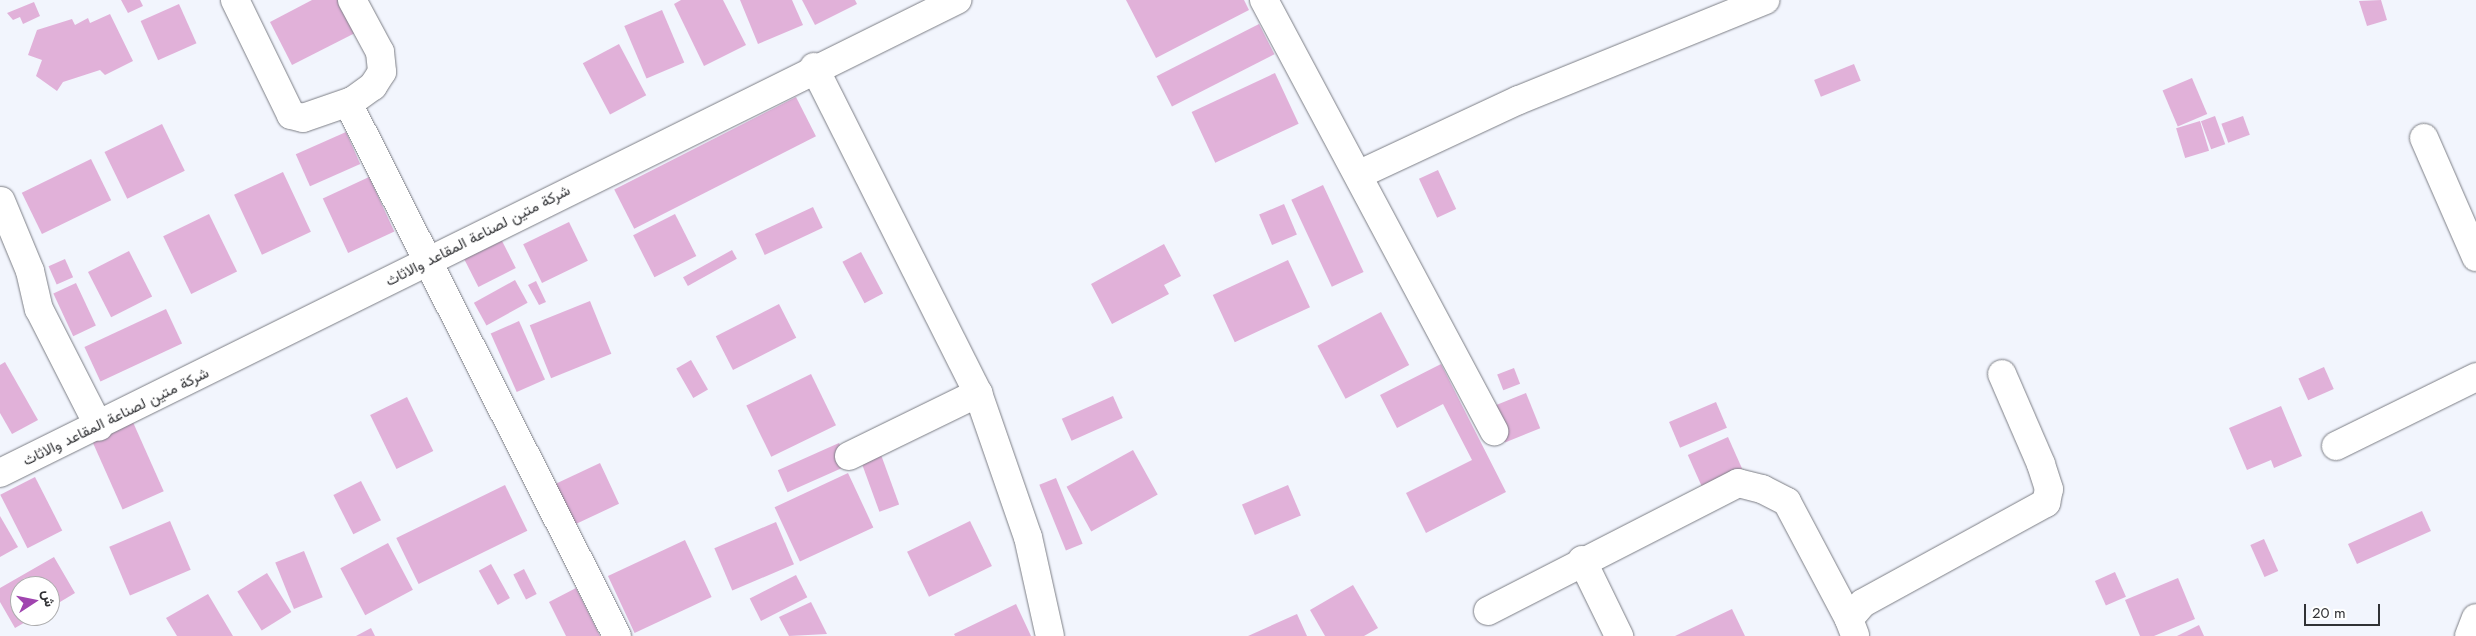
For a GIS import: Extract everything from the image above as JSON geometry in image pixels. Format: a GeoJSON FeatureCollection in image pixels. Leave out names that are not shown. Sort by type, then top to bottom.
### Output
{"type":"FeatureCollection","features":[{"type":"Feature","properties":{"kind":"street"},"geometry":{"type":"LineString","coordinates":[[235,0],[291,115],[303,118],[352,101],[373,86],[382,72],[380,52],[352,0]]}},
{"type":"Feature","properties":{"kind":"street","name":"شركة متين لصناعة المقاعد والاثاث"},"geometry":{"type":"LineString","coordinates":[[0,473],[99,427],[814,67],[957,0]]}},
{"type":"Feature","properties":{"kind":"street"},"geometry":{"type":"LineString","coordinates":[[1264,0],[1360,174],[1494,431]]}},
{"type":"Feature","properties":{"kind":"street"},"geometry":{"type":"LineString","coordinates":[[1360,174],[1519,100],[1730,6],[1765,0]]}},
{"type":"Feature","properties":{"kind":"street"},"geometry":{"type":"LineString","coordinates":[[814,67],[978,393],[1028,537],[1050,636]]}},
{"type":"Feature","properties":{"kind":"street"},"geometry":{"type":"LineString","coordinates":[[352,101],[352,111],[617,636]]}},
{"type":"Feature","properties":{"kind":"street"},"geometry":{"type":"LineString","coordinates":[[2424,138],[2476,257]]}},
{"type":"Feature","properties":{"kind":"street"},"geometry":{"type":"LineString","coordinates":[[1,201],[30,271],[39,309],[99,427]]}},
{"type":"Feature","properties":{"kind":"street"},"geometry":{"type":"LineString","coordinates":[[1488,611],[1582,560],[1738,483],[1787,502],[1852,627],[1871,599],[2046,503],[2049,489],[2041,464],[2002,374]]}},
{"type":"Feature","properties":{"kind":"street"},"geometry":{"type":"LineString","coordinates":[[2336,446],[2476,378]]}},
{"type":"Feature","properties":{"kind":"street"},"geometry":{"type":"LineString","coordinates":[[849,456],[978,393]]}},
{"type":"Feature","properties":{"kind":"street"},"geometry":{"type":"LineString","coordinates":[[1582,560],[1619,636]]}},
{"type":"Feature","properties":{"kind":"street"},"geometry":{"type":"LineString","coordinates":[[2469,636],[2476,618]]}},
{"type":"Feature","properties":{"kind":"building"},"geometry":{"type":"Polygon","coordinates":[[[121,0],[140,0],[143,6],[128,13],[121,0]]]}},
{"type":"Feature","properties":{"kind":"building"},"geometry":{"type":"Polygon","coordinates":[[[312,0],[343,0],[359,31],[292,65],[270,22],[312,0]]]}},
{"type":"Feature","properties":{"kind":"building"},"geometry":{"type":"Polygon","coordinates":[[[681,0],[723,0],[746,45],[704,66],[674,4],[681,0]]]}},
{"type":"Feature","properties":{"kind":"building"},"geometry":{"type":"Polygon","coordinates":[[[740,0],[792,0],[803,25],[758,44],[740,0]]]}},
{"type":"Feature","properties":{"kind":"building"},"geometry":{"type":"Polygon","coordinates":[[[802,0],[855,0],[857,4],[815,25],[802,0]]]}},
{"type":"Feature","properties":{"kind":"building"},"geometry":{"type":"Polygon","coordinates":[[[1126,0],[1244,0],[1249,10],[1156,58],[1126,0]]]}},
{"type":"Feature","properties":{"kind":"building"},"geometry":{"type":"Polygon","coordinates":[[[2381,0],[2387,20],[2367,26],[2359,1],[2381,0]]]}},
{"type":"Feature","properties":{"kind":"building"},"geometry":{"type":"Polygon","coordinates":[[[34,2],[40,16],[23,24],[20,17],[13,20],[7,13],[34,2]]]}},
{"type":"Feature","properties":{"kind":"building"},"geometry":{"type":"Polygon","coordinates":[[[179,4],[196,43],[158,60],[141,21],[179,4]]]}},
{"type":"Feature","properties":{"kind":"building"},"geometry":{"type":"Polygon","coordinates":[[[662,10],[684,62],[647,78],[624,26],[662,10]]]}},
{"type":"Feature","properties":{"kind":"building"},"geometry":{"type":"Polygon","coordinates":[[[110,14],[133,61],[105,75],[100,70],[63,82],[57,91],[36,76],[42,60],[28,55],[37,30],[72,19],[75,25],[88,18],[90,23],[110,14]]]}},
{"type":"Feature","properties":{"kind":"building"},"geometry":{"type":"Polygon","coordinates":[[[1259,24],[1274,54],[1172,107],[1157,76],[1259,24]]]}},
{"type":"Feature","properties":{"kind":"building"},"geometry":{"type":"Polygon","coordinates":[[[619,44],[646,95],[610,114],[583,63],[619,44]]]}},
{"type":"Feature","properties":{"kind":"building"},"geometry":{"type":"Polygon","coordinates":[[[1854,64],[1861,81],[1821,97],[1814,80],[1854,64]]]}},
{"type":"Feature","properties":{"kind":"building"},"geometry":{"type":"Polygon","coordinates":[[[1275,73],[1299,124],[1215,163],[1192,112],[1275,73]]]}},
{"type":"Feature","properties":{"kind":"building"},"geometry":{"type":"Polygon","coordinates":[[[2192,78],[2207,114],[2178,126],[2163,91],[2192,78]]]}},
{"type":"Feature","properties":{"kind":"building"},"geometry":{"type":"Polygon","coordinates":[[[796,97],[816,136],[634,229],[614,190],[796,97]]]}},
{"type":"Feature","properties":{"kind":"building"},"geometry":{"type":"Polygon","coordinates":[[[2215,116],[2225,144],[2211,149],[2201,121],[2215,116]]]}},
{"type":"Feature","properties":{"kind":"building"},"geometry":{"type":"Polygon","coordinates":[[[2243,116],[2250,135],[2228,143],[2221,124],[2243,116]]]}},
{"type":"Feature","properties":{"kind":"building"},"geometry":{"type":"Polygon","coordinates":[[[2200,121],[2209,151],[2185,158],[2176,128],[2200,121]]]}},
{"type":"Feature","properties":{"kind":"building"},"geometry":{"type":"Polygon","coordinates":[[[162,124],[185,171],[127,199],[104,152],[162,124]]]}},
{"type":"Feature","properties":{"kind":"building"},"geometry":{"type":"Polygon","coordinates":[[[346,132],[360,164],[310,186],[296,154],[346,132]]]}},
{"type":"Feature","properties":{"kind":"building"},"geometry":{"type":"Polygon","coordinates":[[[91,159],[111,200],[42,234],[22,193],[91,159]]]}},
{"type":"Feature","properties":{"kind":"building"},"geometry":{"type":"Polygon","coordinates":[[[1438,170],[1456,209],[1437,218],[1419,179],[1438,170]]]}},
{"type":"Feature","properties":{"kind":"building"},"geometry":{"type":"Polygon","coordinates":[[[283,172],[311,232],[262,255],[234,195],[283,172]]]}},
{"type":"Feature","properties":{"kind":"building"},"geometry":{"type":"Polygon","coordinates":[[[369,177],[394,231],[348,253],[323,199],[369,177]]]}},
{"type":"Feature","properties":{"kind":"building"},"geometry":{"type":"Polygon","coordinates":[[[1323,185],[1364,272],[1332,287],[1291,200],[1323,185]]]}},
{"type":"Feature","properties":{"kind":"building"},"geometry":{"type":"Polygon","coordinates":[[[1284,204],[1297,234],[1272,245],[1259,215],[1284,204]]]}},
{"type":"Feature","properties":{"kind":"building"},"geometry":{"type":"Polygon","coordinates":[[[813,207],[823,228],[765,255],[755,234],[813,207]]]}},
{"type":"Feature","properties":{"kind":"building"},"geometry":{"type":"Polygon","coordinates":[[[209,214],[237,272],[191,294],[163,236],[209,214]]]}},
{"type":"Feature","properties":{"kind":"building"},"geometry":{"type":"Polygon","coordinates":[[[675,214],[696,256],[654,277],[633,235],[675,214]]]}},
{"type":"Feature","properties":{"kind":"building"},"geometry":{"type":"Polygon","coordinates":[[[569,222],[588,261],[542,283],[523,244],[569,222]]]}},
{"type":"Feature","properties":{"kind":"building"},"geometry":{"type":"Polygon","coordinates":[[[499,235],[516,268],[478,287],[462,254],[499,235]]]}},
{"type":"Feature","properties":{"kind":"building"},"geometry":{"type":"Polygon","coordinates":[[[1164,244],[1181,276],[1164,285],[1169,294],[1112,324],[1091,284],[1164,244]]]}},
{"type":"Feature","properties":{"kind":"building"},"geometry":{"type":"Polygon","coordinates":[[[732,250],[737,259],[688,286],[683,277],[732,250]]]}},
{"type":"Feature","properties":{"kind":"building"},"geometry":{"type":"Polygon","coordinates":[[[129,251],[152,296],[111,317],[88,272],[129,251]]]}},
{"type":"Feature","properties":{"kind":"building"},"geometry":{"type":"Polygon","coordinates":[[[861,252],[883,293],[865,303],[842,262],[861,252]]]}},
{"type":"Feature","properties":{"kind":"building"},"geometry":{"type":"Polygon","coordinates":[[[65,259],[73,277],[57,285],[49,266],[65,259]]]}},
{"type":"Feature","properties":{"kind":"building"},"geometry":{"type":"Polygon","coordinates":[[[1288,260],[1310,307],[1235,342],[1213,295],[1288,260]]]}},
{"type":"Feature","properties":{"kind":"building"},"geometry":{"type":"Polygon","coordinates":[[[515,280],[528,303],[486,326],[474,303],[515,280]]]}},
{"type":"Feature","properties":{"kind":"building"},"geometry":{"type":"Polygon","coordinates":[[[536,281],[546,302],[539,305],[528,285],[536,281]]]}},
{"type":"Feature","properties":{"kind":"building"},"geometry":{"type":"Polygon","coordinates":[[[76,283],[96,326],[73,336],[53,294],[76,283]]]}},
{"type":"Feature","properties":{"kind":"building"},"geometry":{"type":"Polygon","coordinates":[[[590,301],[611,354],[551,378],[530,325],[590,301]]]}},
{"type":"Feature","properties":{"kind":"building"},"geometry":{"type":"Polygon","coordinates":[[[779,304],[796,338],[733,370],[716,336],[779,304]]]}},
{"type":"Feature","properties":{"kind":"building"},"geometry":{"type":"Polygon","coordinates":[[[166,309],[182,343],[100,381],[84,347],[166,309]]]}},
{"type":"Feature","properties":{"kind":"building"},"geometry":{"type":"Polygon","coordinates":[[[1381,312],[1409,365],[1346,399],[1317,346],[1381,312]]]}},
{"type":"Feature","properties":{"kind":"building"},"geometry":{"type":"Polygon","coordinates":[[[519,321],[545,379],[517,392],[491,334],[519,321]]]}},
{"type":"Feature","properties":{"kind":"building"},"geometry":{"type":"Polygon","coordinates":[[[691,360],[708,389],[693,398],[676,368],[691,360]]]}},
{"type":"Feature","properties":{"kind":"building"},"geometry":{"type":"Polygon","coordinates":[[[5,362],[38,420],[12,434],[0,413],[0,365],[5,362]]]}},
{"type":"Feature","properties":{"kind":"building"},"geometry":{"type":"Polygon","coordinates":[[[1441,364],[1506,492],[1426,533],[1406,493],[1472,460],[1443,404],[1397,428],[1380,395],[1441,364]]]}},
{"type":"Feature","properties":{"kind":"building"},"geometry":{"type":"Polygon","coordinates":[[[2324,367],[2334,389],[2308,400],[2298,378],[2324,367]]]}},
{"type":"Feature","properties":{"kind":"building"},"geometry":{"type":"Polygon","coordinates":[[[1514,368],[1520,384],[1503,390],[1497,374],[1514,368]]]}},
{"type":"Feature","properties":{"kind":"building"},"geometry":{"type":"Polygon","coordinates":[[[811,374],[836,425],[771,457],[746,406],[811,374]]]}},
{"type":"Feature","properties":{"kind":"building"},"geometry":{"type":"Polygon","coordinates":[[[1526,393],[1540,428],[1505,442],[1491,407],[1526,393]]]}},
{"type":"Feature","properties":{"kind":"building"},"geometry":{"type":"Polygon","coordinates":[[[1113,396],[1123,418],[1072,441],[1062,419],[1113,396]]]}},
{"type":"Feature","properties":{"kind":"building"},"geometry":{"type":"Polygon","coordinates":[[[407,397],[433,451],[396,469],[370,415],[407,397]]]}},
{"type":"Feature","properties":{"kind":"building"},"geometry":{"type":"Polygon","coordinates":[[[1716,402],[1727,428],[1680,448],[1669,422],[1716,402]]]}},
{"type":"Feature","properties":{"kind":"building"},"geometry":{"type":"Polygon","coordinates":[[[2281,406],[2302,456],[2274,468],[2271,460],[2247,470],[2229,428],[2281,406]]]}},
{"type":"Feature","properties":{"kind":"building"},"geometry":{"type":"Polygon","coordinates":[[[132,420],[164,491],[123,510],[91,438],[132,420]]]}},
{"type":"Feature","properties":{"kind":"building"},"geometry":{"type":"Polygon","coordinates":[[[1728,437],[1745,476],[1705,494],[1688,455],[1728,437]]]}},
{"type":"Feature","properties":{"kind":"building"},"geometry":{"type":"Polygon","coordinates":[[[839,443],[849,465],[788,492],[778,470],[839,443]]]}},
{"type":"Feature","properties":{"kind":"building"},"geometry":{"type":"Polygon","coordinates":[[[1133,450],[1158,495],[1091,531],[1067,487],[1133,450]]]}},
{"type":"Feature","properties":{"kind":"building"},"geometry":{"type":"Polygon","coordinates":[[[880,452],[899,505],[879,512],[860,459],[880,452]]]}},
{"type":"Feature","properties":{"kind":"building"},"geometry":{"type":"Polygon","coordinates":[[[600,463],[619,504],[574,525],[555,484],[600,463]]]}},
{"type":"Feature","properties":{"kind":"building"},"geometry":{"type":"Polygon","coordinates":[[[848,473],[873,527],[800,562],[775,507],[848,473]]]}},
{"type":"Feature","properties":{"kind":"building"},"geometry":{"type":"Polygon","coordinates":[[[35,477],[62,530],[27,548],[0,495],[35,477]]]}},
{"type":"Feature","properties":{"kind":"building"},"geometry":{"type":"Polygon","coordinates":[[[1056,478],[1083,544],[1066,551],[1039,485],[1056,478]]]}},
{"type":"Feature","properties":{"kind":"building"},"geometry":{"type":"Polygon","coordinates":[[[361,481],[381,520],[353,534],[333,495],[361,481]]]}},
{"type":"Feature","properties":{"kind":"building"},"geometry":{"type":"Polygon","coordinates":[[[505,485],[527,531],[419,584],[396,538],[505,485]]]}},
{"type":"Feature","properties":{"kind":"building"},"geometry":{"type":"Polygon","coordinates":[[[1288,485],[1301,515],[1255,535],[1242,505],[1288,485]]]}},
{"type":"Feature","properties":{"kind":"building"},"geometry":{"type":"Polygon","coordinates":[[[2422,511],[2431,531],[2357,564],[2348,544],[2422,511]]]}},
{"type":"Feature","properties":{"kind":"building"},"geometry":{"type":"Polygon","coordinates":[[[0,516],[18,547],[0,557],[0,516]]]}},
{"type":"Feature","properties":{"kind":"building"},"geometry":{"type":"Polygon","coordinates":[[[170,521],[191,570],[130,596],[109,547],[170,521]]]}},
{"type":"Feature","properties":{"kind":"building"},"geometry":{"type":"Polygon","coordinates":[[[970,521],[992,566],[929,597],[907,552],[970,521]]]}},
{"type":"Feature","properties":{"kind":"building"},"geometry":{"type":"Polygon","coordinates":[[[776,522],[794,564],[732,591],[714,548],[776,522]]]}},
{"type":"Feature","properties":{"kind":"building"},"geometry":{"type":"Polygon","coordinates":[[[2264,539],[2278,571],[2265,577],[2250,545],[2264,539]]]}},
{"type":"Feature","properties":{"kind":"building"},"geometry":{"type":"Polygon","coordinates":[[[685,540],[712,597],[635,633],[608,576],[685,540]]]}},
{"type":"Feature","properties":{"kind":"building"},"geometry":{"type":"Polygon","coordinates":[[[388,543],[413,590],[365,615],[340,568],[388,543]]]}},
{"type":"Feature","properties":{"kind":"building"},"geometry":{"type":"Polygon","coordinates":[[[304,551],[323,597],[294,609],[275,563],[304,551]]]}},
{"type":"Feature","properties":{"kind":"building"},"geometry":{"type":"Polygon","coordinates":[[[54,557],[75,593],[60,602],[60,576],[21,576],[54,557]]]}},
{"type":"Feature","properties":{"kind":"building"},"geometry":{"type":"Polygon","coordinates":[[[491,564],[510,598],[498,605],[479,571],[491,564]]]}},
{"type":"Feature","properties":{"kind":"building"},"geometry":{"type":"Polygon","coordinates":[[[524,569],[537,594],[526,599],[513,574],[524,569]]]}},
{"type":"Feature","properties":{"kind":"building"},"geometry":{"type":"Polygon","coordinates":[[[2115,572],[2126,597],[2106,606],[2095,581],[2115,572]]]}},
{"type":"Feature","properties":{"kind":"building"},"geometry":{"type":"Polygon","coordinates":[[[267,573],[291,612],[262,631],[237,592],[267,573]]]}},
{"type":"Feature","properties":{"kind":"building"},"geometry":{"type":"Polygon","coordinates":[[[796,575],[807,597],[761,621],[750,599],[796,575]]]}},
{"type":"Feature","properties":{"kind":"building"},"geometry":{"type":"Polygon","coordinates":[[[2178,578],[2195,619],[2154,636],[2140,636],[2125,600],[2178,578]]]}},
{"type":"Feature","properties":{"kind":"building"},"geometry":{"type":"Polygon","coordinates":[[[10,582],[10,619],[0,602],[0,588],[10,582]]]}},
{"type":"Feature","properties":{"kind":"building"},"geometry":{"type":"Polygon","coordinates":[[[1353,585],[1378,628],[1364,636],[1325,636],[1310,610],[1353,585]]]}},
{"type":"Feature","properties":{"kind":"building"},"geometry":{"type":"Polygon","coordinates":[[[576,588],[600,636],[566,636],[549,602],[576,588]]]}},
{"type":"Feature","properties":{"kind":"building"},"geometry":{"type":"Polygon","coordinates":[[[208,594],[233,636],[177,636],[166,618],[208,594]]]}},
{"type":"Feature","properties":{"kind":"building"},"geometry":{"type":"Polygon","coordinates":[[[811,602],[827,634],[789,636],[779,617],[811,602]]]}},
{"type":"Feature","properties":{"kind":"building"},"geometry":{"type":"Polygon","coordinates":[[[1016,604],[1031,636],[955,636],[954,634],[1016,604]]]}},
{"type":"Feature","properties":{"kind":"building"},"geometry":{"type":"Polygon","coordinates":[[[1732,609],[1745,636],[1675,636],[1732,609]]]}},
{"type":"Feature","properties":{"kind":"building"},"geometry":{"type":"Polygon","coordinates":[[[1297,614],[1307,636],[1248,636],[1297,614]]]}},
{"type":"Feature","properties":{"kind":"building"},"geometry":{"type":"Polygon","coordinates":[[[2199,625],[2204,636],[2177,636],[2199,625]]]}},
{"type":"Feature","properties":{"kind":"building"},"geometry":{"type":"Polygon","coordinates":[[[371,628],[375,636],[356,636],[371,628]]]}}]}
